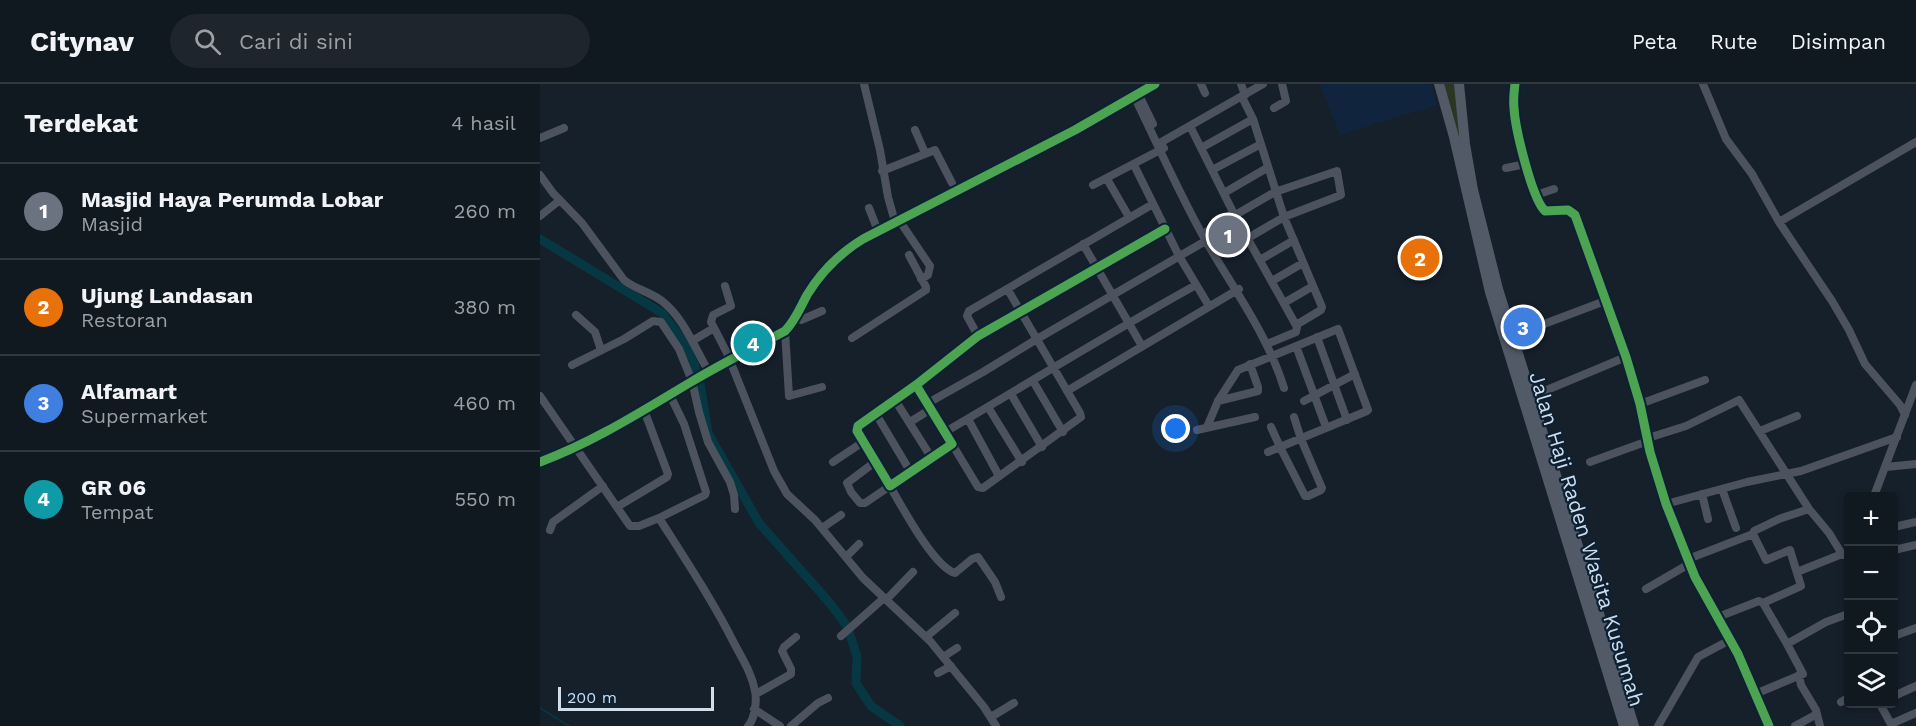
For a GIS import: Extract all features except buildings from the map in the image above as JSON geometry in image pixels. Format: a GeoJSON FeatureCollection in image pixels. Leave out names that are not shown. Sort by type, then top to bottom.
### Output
{"type":"FeatureCollection","features":[{"type":"Feature","properties":{"kind":"highway","name":"Jalan Haji Raden Wasita Kusumah"},"geometry":{"type":"LineString","coordinates":[[1439,84],[1494,290],[1629,725]]}},
{"type":"Feature","properties":{"kind":"highway","name":"Jalan Haji Raden Wasita Kusumah"},"geometry":{"type":"LineString","coordinates":[[1459,84],[1465,144],[1494,290]]}},
{"type":"Feature","properties":{"kind":"street"},"geometry":{"type":"LineString","coordinates":[[864,84],[882,171],[897,221],[930,266],[928,275],[921,279]]}},
{"type":"Feature","properties":{"kind":"street"},"geometry":{"type":"LineString","coordinates":[[540,462],[576,448],[784,331],[795,318],[808,293],[836,258],[854,244],[1065,135],[1155,84]]}},
{"type":"Feature","properties":{"kind":"street"},"geometry":{"type":"LineString","coordinates":[[1202,84],[1205,93]]}},
{"type":"Feature","properties":{"kind":"street"},"geometry":{"type":"LineString","coordinates":[[1241,84],[1275,192],[1322,309],[1296,325]]}},
{"type":"Feature","properties":{"kind":"street"},"geometry":{"type":"LineString","coordinates":[[1093,185],[1134,165],[1190,126],[1263,84]]}},
{"type":"Feature","properties":{"kind":"street"},"geometry":{"type":"LineString","coordinates":[[1274,108],[1286,101],[1282,84]]}},
{"type":"Feature","properties":{"kind":"street"},"geometry":{"type":"LineString","coordinates":[[1515,84],[1514,108],[1526,164],[1536,195],[1545,212],[1568,210],[1575,215],[1626,357],[1666,504],[1695,578],[1730,640],[1768,726]]}},
{"type":"Feature","properties":{"kind":"street"},"geometry":{"type":"LineString","coordinates":[[1703,84],[1726,139],[1752,174],[1779,222],[1832,301],[1865,364],[1900,405],[1905,415]]}},
{"type":"Feature","properties":{"kind":"street"},"geometry":{"type":"LineString","coordinates":[[1136,95],[1207,237],[1268,343],[1284,388]]}},
{"type":"Feature","properties":{"kind":"street"},"geometry":{"type":"LineString","coordinates":[[1201,148],[1253,119]]}},
{"type":"Feature","properties":{"kind":"street"},"geometry":{"type":"LineString","coordinates":[[1190,126],[1235,216],[1298,329],[1296,332],[1268,343]]}},
{"type":"Feature","properties":{"kind":"street"},"geometry":{"type":"LineString","coordinates":[[540,138],[564,128]]}},
{"type":"Feature","properties":{"kind":"street"},"geometry":{"type":"LineString","coordinates":[[915,130],[926,153]]}},
{"type":"Feature","properties":{"kind":"street"},"geometry":{"type":"LineString","coordinates":[[1779,222],[1916,142]]}},
{"type":"Feature","properties":{"kind":"street"},"geometry":{"type":"LineString","coordinates":[[1212,170],[1261,144]]}},
{"type":"Feature","properties":{"kind":"street"},"geometry":{"type":"LineString","coordinates":[[882,171],[933,150],[937,151],[952,183]]}},
{"type":"Feature","properties":{"kind":"street"},"geometry":{"type":"LineString","coordinates":[[1506,168],[1526,164]]}},
{"type":"Feature","properties":{"kind":"street"},"geometry":{"type":"LineString","coordinates":[[1134,165],[1179,256],[1209,306]]}},
{"type":"Feature","properties":{"kind":"street"},"geometry":{"type":"LineString","coordinates":[[1224,194],[1267,168]]}},
{"type":"Feature","properties":{"kind":"street"},"geometry":{"type":"LineString","coordinates":[[910,422],[929,406],[1037,339],[1179,256],[1235,216],[1275,192],[1336,171],[1341,195],[1284,216],[1248,238]]}},
{"type":"Feature","properties":{"kind":"street"},"geometry":{"type":"LineString","coordinates":[[540,175],[582,223],[624,280],[665,304],[679,320],[708,373]]}},
{"type":"Feature","properties":{"kind":"street"},"geometry":{"type":"LineString","coordinates":[[1107,179],[1129,217]]}},
{"type":"Feature","properties":{"kind":"street"},"geometry":{"type":"LineString","coordinates":[[1536,195],[1554,189]]}},
{"type":"Feature","properties":{"kind":"street"},"geometry":{"type":"LineString","coordinates":[[540,216],[560,200]]}},
{"type":"Feature","properties":{"kind":"street"},"geometry":{"type":"LineString","coordinates":[[978,336],[967,313],[1153,204]]}},
{"type":"Feature","properties":{"kind":"street"},"geometry":{"type":"LineString","coordinates":[[869,208],[878,231]]}},
{"type":"Feature","properties":{"kind":"street"},"geometry":{"type":"LineString","coordinates":[[1001,597],[978,557],[955,573],[945,567],[933,554],[863,442],[857,431],[858,427],[978,336],[1165,229]]}},
{"type":"Feature","properties":{"kind":"street"},"geometry":{"type":"LineString","coordinates":[[1260,260],[1294,240]]}},
{"type":"Feature","properties":{"kind":"street"},"geometry":{"type":"LineString","coordinates":[[1083,244],[1142,345]]}},
{"type":"Feature","properties":{"kind":"street"},"geometry":{"type":"LineString","coordinates":[[852,338],[926,291],[909,255]]}},
{"type":"Feature","properties":{"kind":"street"},"geometry":{"type":"LineString","coordinates":[[1272,281],[1303,263]]}},
{"type":"Feature","properties":{"kind":"street"},"geometry":{"type":"LineString","coordinates":[[945,432],[1196,285]]}},
{"type":"Feature","properties":{"kind":"street"},"geometry":{"type":"LineString","coordinates":[[725,286],[731,305],[712,317],[711,322],[732,360],[762,442],[783,487],[790,498],[824,527],[857,571],[928,635],[993,716],[996,726]]}},
{"type":"Feature","properties":{"kind":"street"},"geometry":{"type":"LineString","coordinates":[[1284,303],[1313,286]]}},
{"type":"Feature","properties":{"kind":"street"},"geometry":{"type":"LineString","coordinates":[[916,385],[979,488],[983,489],[1080,420],[1081,416],[1008,290]]}},
{"type":"Feature","properties":{"kind":"street"},"geometry":{"type":"LineString","coordinates":[[1067,391],[1237,290]]}},
{"type":"Feature","properties":{"kind":"street"},"geometry":{"type":"LineString","coordinates":[[1544,324],[1605,302]]}},
{"type":"Feature","properties":{"kind":"street"},"geometry":{"type":"LineString","coordinates":[[795,318],[801,320],[822,311]]}},
{"type":"Feature","properties":{"kind":"street"},"geometry":{"type":"LineString","coordinates":[[576,315],[595,332],[601,350]]}},
{"type":"Feature","properties":{"kind":"street"},"geometry":{"type":"LineString","coordinates":[[572,365],[624,339],[653,321],[659,320],[672,337],[694,380],[702,424],[708,442],[730,482],[735,508]]}},
{"type":"Feature","properties":{"kind":"street"},"geometry":{"type":"LineString","coordinates":[[692,341],[714,328]]}},
{"type":"Feature","properties":{"kind":"street"},"geometry":{"type":"LineString","coordinates":[[1207,427],[1218,401],[1236,371],[1337,328],[1367,405],[1367,411],[1268,452]]}},
{"type":"Feature","properties":{"kind":"street"},"geometry":{"type":"LineString","coordinates":[[784,331],[789,396],[822,387]]}},
{"type":"Feature","properties":{"kind":"street"},"geometry":{"type":"LineString","coordinates":[[1317,337],[1347,420]]}},
{"type":"Feature","properties":{"kind":"street"},"geometry":{"type":"LineString","coordinates":[[1296,346],[1326,427]]}},
{"type":"Feature","properties":{"kind":"street"},"geometry":{"type":"LineString","coordinates":[[1542,392],[1626,357]]}},
{"type":"Feature","properties":{"kind":"street"},"geometry":{"type":"LineString","coordinates":[[1218,401],[1258,391],[1259,388],[1250,364]]}},
{"type":"Feature","properties":{"kind":"street"},"geometry":{"type":"LineString","coordinates":[[1304,401],[1355,374]]}},
{"type":"Feature","properties":{"kind":"street"},"geometry":{"type":"LineString","coordinates":[[1640,404],[1705,380]]}},
{"type":"Feature","properties":{"kind":"street"},"geometry":{"type":"LineString","coordinates":[[1032,381],[1063,432]]}},
{"type":"Feature","properties":{"kind":"street"},"geometry":{"type":"LineString","coordinates":[[1876,492],[1916,385]]}},
{"type":"Feature","properties":{"kind":"street"},"geometry":{"type":"LineString","coordinates":[[1011,394],[1042,447]]}},
{"type":"Feature","properties":{"kind":"street"},"geometry":{"type":"LineString","coordinates":[[541,400],[632,527],[659,518],[705,495],[706,492],[684,424],[670,395]]}},
{"type":"Feature","properties":{"kind":"street"},"geometry":{"type":"LineString","coordinates":[[895,400],[932,457]]}},
{"type":"Feature","properties":{"kind":"street"},"geometry":{"type":"LineString","coordinates":[[1590,462],[1686,426],[1739,400],[1785,474],[1844,554]]}},
{"type":"Feature","properties":{"kind":"street"},"geometry":{"type":"LineString","coordinates":[[988,407],[1022,462]]}},
{"type":"Feature","properties":{"kind":"street"},"geometry":{"type":"LineString","coordinates":[[617,507],[667,477],[668,474],[644,410]]}},
{"type":"Feature","properties":{"kind":"street"},"geometry":{"type":"LineString","coordinates":[[876,414],[910,471]]}},
{"type":"Feature","properties":{"kind":"street"},"geometry":{"type":"LineString","coordinates":[[1760,431],[1797,416]]}},
{"type":"Feature","properties":{"kind":"street"},"geometry":{"type":"LineString","coordinates":[[1197,430],[1255,417]]}},
{"type":"Feature","properties":{"kind":"street"},"geometry":{"type":"LineString","coordinates":[[1271,427],[1297,482],[1305,496],[1308,496],[1322,489],[1300,439],[1294,417]]}},
{"type":"Feature","properties":{"kind":"street"},"geometry":{"type":"LineString","coordinates":[[968,419],[999,476]]}},
{"type":"Feature","properties":{"kind":"street"},"geometry":{"type":"LineString","coordinates":[[1666,504],[1801,471],[1897,437]]}},
{"type":"Feature","properties":{"kind":"street"},"geometry":{"type":"LineString","coordinates":[[833,462],[863,442]]}},
{"type":"Feature","properties":{"kind":"street"},"geometry":{"type":"LineString","coordinates":[[875,462],[848,482],[848,486],[862,504],[952,444]]}},
{"type":"Feature","properties":{"kind":"street"},"geometry":{"type":"LineString","coordinates":[[1886,466],[1916,464]]}},
{"type":"Feature","properties":{"kind":"street"},"geometry":{"type":"LineString","coordinates":[[550,530],[553,522],[603,486]]}},
{"type":"Feature","properties":{"kind":"street"},"geometry":{"type":"LineString","coordinates":[[1722,489],[1736,528]]}},
{"type":"Feature","properties":{"kind":"street"},"geometry":{"type":"LineString","coordinates":[[1702,494],[1708,519]]}},
{"type":"Feature","properties":{"kind":"street"},"geometry":{"type":"LineString","coordinates":[[1646,589],[1688,561],[1753,534],[1754,531],[1779,519],[1809,509]]}},
{"type":"Feature","properties":{"kind":"street"},"geometry":{"type":"LineString","coordinates":[[824,527],[841,515]]}},
{"type":"Feature","properties":{"kind":"street"},"geometry":{"type":"LineString","coordinates":[[659,518],[724,623],[751,676],[756,694],[751,723],[748,726]]}},
{"type":"Feature","properties":{"kind":"street"},"geometry":{"type":"LineString","coordinates":[[1898,526],[1916,522]]}},
{"type":"Feature","properties":{"kind":"street"},"geometry":{"type":"LineString","coordinates":[[1718,617],[1759,601],[1763,603],[1801,586],[1789,550],[1766,560],[1753,534]]}},
{"type":"Feature","properties":{"kind":"street"},"geometry":{"type":"LineString","coordinates":[[847,555],[859,544]]}},
{"type":"Feature","properties":{"kind":"street"},"geometry":{"type":"LineString","coordinates":[[1898,549],[1916,545]]}},
{"type":"Feature","properties":{"kind":"street"},"geometry":{"type":"LineString","coordinates":[[1797,572],[1844,555]]}},
{"type":"Feature","properties":{"kind":"street"},"geometry":{"type":"LineString","coordinates":[[847,631],[887,598],[913,572]]}},
{"type":"Feature","properties":{"kind":"street"},"geometry":{"type":"LineString","coordinates":[[1755,694],[1803,674],[1763,603]]}},
{"type":"Feature","properties":{"kind":"street"},"geometry":{"type":"LineString","coordinates":[[928,635],[955,613]]}},
{"type":"Feature","properties":{"kind":"street"},"geometry":{"type":"LineString","coordinates":[[1787,644],[1826,622],[1844,615]]}},
{"type":"Feature","properties":{"kind":"street"},"geometry":{"type":"LineString","coordinates":[[1898,634],[1916,628]]}},
{"type":"Feature","properties":{"kind":"street"},"geometry":{"type":"LineString","coordinates":[[756,694],[791,675],[791,669],[782,649],[796,637]]}},
{"type":"Feature","properties":{"kind":"street"},"geometry":{"type":"LineString","coordinates":[[1658,726],[1698,657],[1730,640]]}},
{"type":"Feature","properties":{"kind":"street"},"geometry":{"type":"LineString","coordinates":[[944,657],[957,648]]}},
{"type":"Feature","properties":{"kind":"street"},"geometry":{"type":"LineString","coordinates":[[938,673],[951,666]]}},
{"type":"Feature","properties":{"kind":"street"},"geometry":{"type":"LineString","coordinates":[[1799,675],[1801,685],[1812,701],[1820,726]]}},
{"type":"Feature","properties":{"kind":"street"},"geometry":{"type":"LineString","coordinates":[[1898,694],[1916,686]]}},
{"type":"Feature","properties":{"kind":"street"},"geometry":{"type":"LineString","coordinates":[[791,726],[818,703],[828,698]]}},
{"type":"Feature","properties":{"kind":"street"},"geometry":{"type":"LineString","coordinates":[[993,716],[1014,703]]}},
{"type":"Feature","properties":{"kind":"street"},"geometry":{"type":"LineString","coordinates":[[1882,708],[1891,725],[1916,713]]}},
{"type":"Feature","properties":{"kind":"street"},"geometry":{"type":"LineString","coordinates":[[754,709],[780,726]]}},
{"type":"Feature","properties":{"kind":"street"},"geometry":{"type":"LineString","coordinates":[[1795,726],[1817,714]]}},
{"type":"Feature","properties":{"kind":"shaded area"},"geometry":{"type":"Polygon","coordinates":[[[1320,84],[1431,84],[1437,105],[1340,135],[1320,84]]]}},
{"type":"Feature","properties":{"kind":"green space"},"geometry":{"type":"Polygon","coordinates":[[[1441,84],[1456,84],[1460,142],[1441,84]]]}},
{"type":"Feature","properties":{"kind":"waterway"},"geometry":{"type":"LineString","coordinates":[[540,239],[662,313],[686,345],[700,384],[708,433],[759,523],[829,602],[847,626],[857,656],[856,683],[871,706],[900,726]]}},
{"type":"Feature","properties":{"kind":"waterway"},"geometry":{"type":"LineString","coordinates":[[540,708],[569,726]]}},
{"type":"Feature","properties":{"kind":"cycle path"},"geometry":{"type":"LineString","coordinates":[[540,462],[599,436],[714,369],[785,331],[795,319],[812,287],[825,271],[847,250],[863,239],[1075,130],[1155,84]]}},
{"type":"Feature","properties":{"kind":"cycle path"},"geometry":{"type":"LineString","coordinates":[[1515,84],[1514,105],[1517,131],[1535,193],[1545,211],[1568,210],[1575,215],[1626,357],[1666,504],[1695,577],[1738,654],[1769,726]]}},
{"type":"Feature","properties":{"kind":"cycle path"},"geometry":{"type":"LineString","coordinates":[[916,385],[952,444],[890,486],[857,431],[858,426],[916,385],[978,336],[1165,229]]}},
{"type":"Feature","properties":{"kind":"place","name":"Masjid Haya Perumda Lobar"},"geometry":{"type":"Point","coordinates":[1228,235]}},
{"type":"Feature","properties":{"kind":"place","name":"Ujung Landasan"},"geometry":{"type":"Point","coordinates":[1420,258]}},
{"type":"Feature","properties":{"kind":"place","name":"Alfamart"},"geometry":{"type":"Point","coordinates":[1523,327]}},
{"type":"Feature","properties":{"kind":"place","name":"GR 06"},"geometry":{"type":"Point","coordinates":[753,343]}}]}
